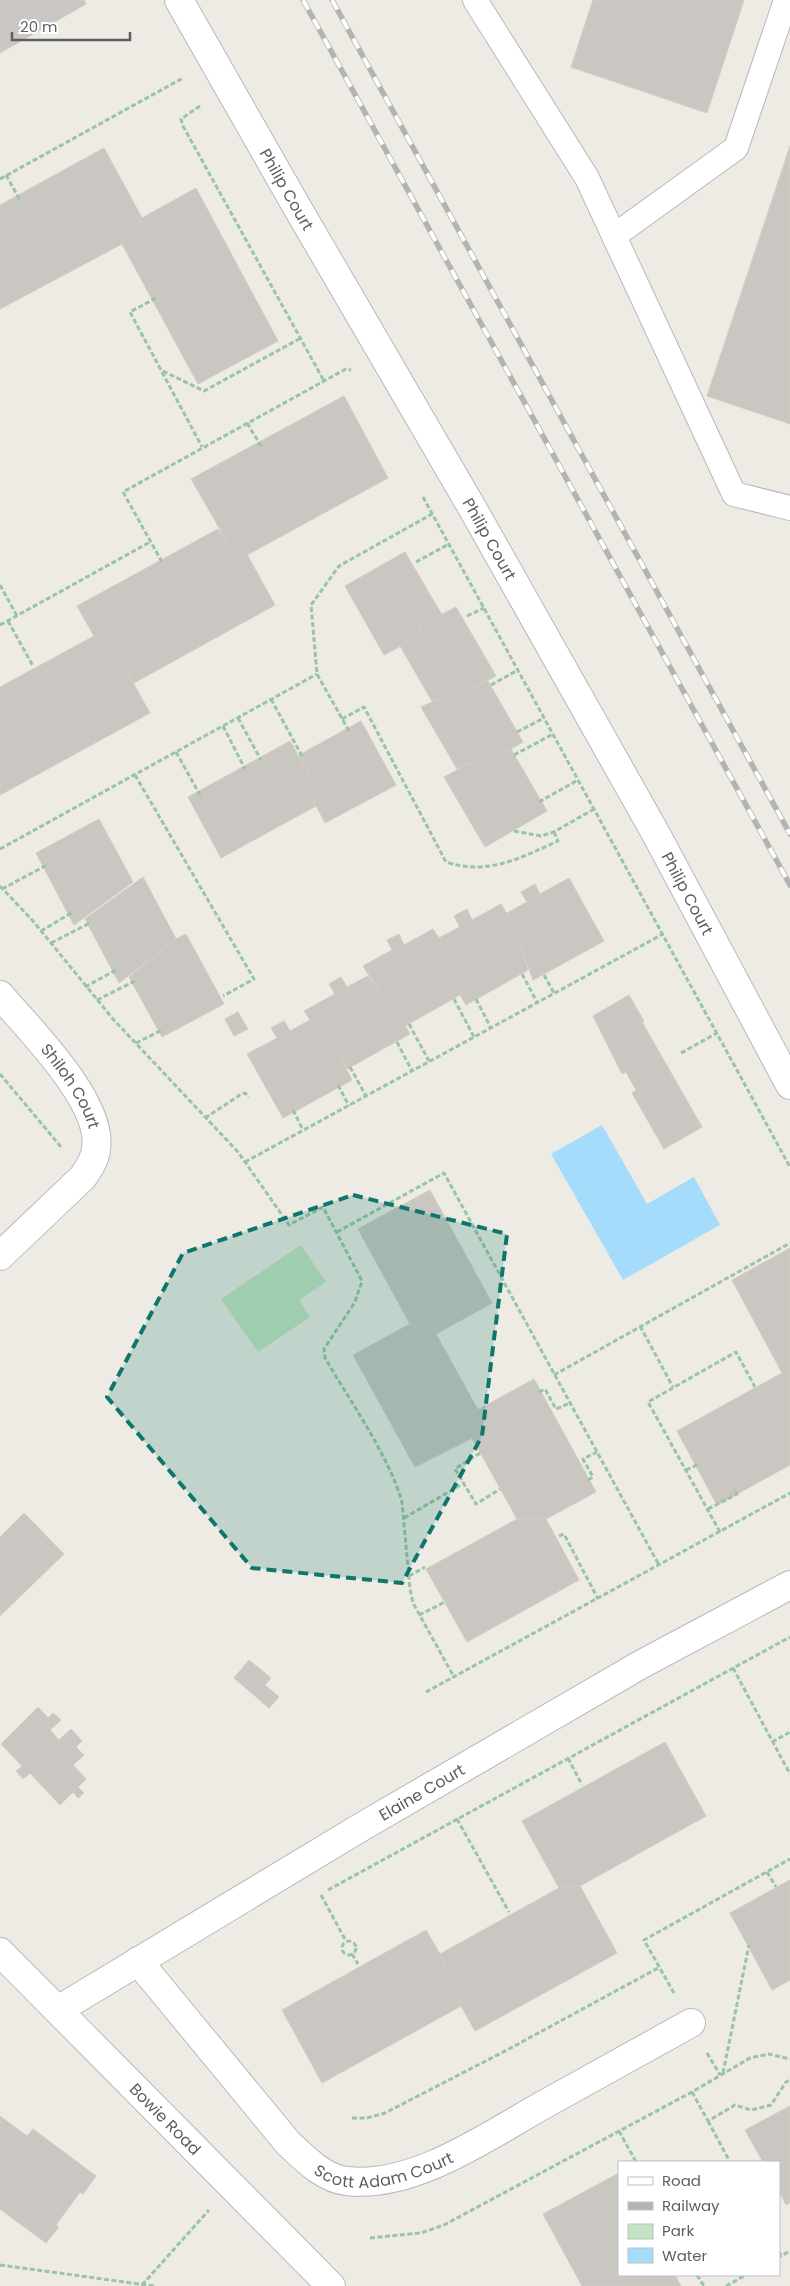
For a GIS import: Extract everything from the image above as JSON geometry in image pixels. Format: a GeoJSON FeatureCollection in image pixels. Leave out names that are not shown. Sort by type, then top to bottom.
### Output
{"type":"FeatureCollection","features":[{"type":"Feature","properties":{"kind":"street","name":"Philip Court"},"geometry":{"type":"LineString","coordinates":[[180,0],[294,202],[479,520],[656,834],[790,1085]]}},
{"type":"Feature","properties":{"kind":"street","name":"Shiloh Court"},"geometry":{"type":"LineString","coordinates":[[0,995],[80,1092],[90,1111],[96,1131],[97,1148],[93,1162],[83,1177],[0,1256]]}},
{"type":"Feature","properties":{"kind":"street","name":"Elaine Court"},"geometry":{"type":"LineString","coordinates":[[58,2010],[640,1665],[790,1585]]}},
{"type":"Feature","properties":{"kind":"street","name":"Bowie Road"},"geometry":{"type":"LineString","coordinates":[[0,1952],[331,2286]]}},
{"type":"Feature","properties":{"kind":"street","name":"Scott Adam Court"},"geometry":{"type":"LineString","coordinates":[[138,1961],[288,2143],[306,2160],[323,2172],[344,2181],[365,2183],[395,2178],[443,2160],[691,2023]]}},
{"type":"Feature","properties":{"kind":"lane"},"geometry":{"type":"LineString","coordinates":[[475,0],[587,178],[734,494],[790,508]]}},
{"type":"Feature","properties":{"kind":"lane"},"geometry":{"type":"LineString","coordinates":[[614,236],[736,148],[786,0]]}},
{"type":"Feature","properties":{"kind":"path"},"geometry":{"type":"LineString","coordinates":[[0,179],[191,74]]}},
{"type":"Feature","properties":{"kind":"path"},"geometry":{"type":"LineString","coordinates":[[205,102],[181,119],[183,126],[324,381]]}},
{"type":"Feature","properties":{"kind":"path"},"geometry":{"type":"LineString","coordinates":[[6,175],[20,200]]}},
{"type":"Feature","properties":{"kind":"path"},"geometry":{"type":"LineString","coordinates":[[156,298],[130,312],[202,447]]}},
{"type":"Feature","properties":{"kind":"path"},"geometry":{"type":"LineString","coordinates":[[162,371],[204,391],[301,338]]}},
{"type":"Feature","properties":{"kind":"path"},"geometry":{"type":"LineString","coordinates":[[162,562],[123,492],[346,369],[352,370],[357,377]]}},
{"type":"Feature","properties":{"kind":"path"},"geometry":{"type":"LineString","coordinates":[[247,423],[261,446]]}},
{"type":"Feature","properties":{"kind":"path"},"geometry":{"type":"LineString","coordinates":[[419,491],[790,1167]]}},
{"type":"Feature","properties":{"kind":"path"},"geometry":{"type":"LineString","coordinates":[[349,731],[317,674],[311,605],[339,566],[432,514]]}},
{"type":"Feature","properties":{"kind":"path"},"geometry":{"type":"LineString","coordinates":[[0,625],[150,542]]}},
{"type":"Feature","properties":{"kind":"path"},"geometry":{"type":"LineString","coordinates":[[416,562],[449,544]]}},
{"type":"Feature","properties":{"kind":"path"},"geometry":{"type":"LineString","coordinates":[[0,586],[16,616]]}},
{"type":"Feature","properties":{"kind":"path"},"geometry":{"type":"LineString","coordinates":[[468,616],[484,608]]}},
{"type":"Feature","properties":{"kind":"path"},"geometry":{"type":"LineString","coordinates":[[8,621],[33,666]]}},
{"type":"Feature","properties":{"kind":"path"},"geometry":{"type":"LineString","coordinates":[[492,685],[518,670]]}},
{"type":"Feature","properties":{"kind":"path"},"geometry":{"type":"LineString","coordinates":[[0,849],[317,674]]}},
{"type":"Feature","properties":{"kind":"path"},"geometry":{"type":"LineString","coordinates":[[271,700],[304,758]]}},
{"type":"Feature","properties":{"kind":"path"},"geometry":{"type":"LineString","coordinates":[[342,719],[364,707],[446,862],[459,866],[488,867],[512,862],[558,841],[554,832]]}},
{"type":"Feature","properties":{"kind":"path"},"geometry":{"type":"LineString","coordinates":[[238,718],[261,760]]}},
{"type":"Feature","properties":{"kind":"path"},"geometry":{"type":"LineString","coordinates":[[517,732],[544,718]]}},
{"type":"Feature","properties":{"kind":"path"},"geometry":{"type":"LineString","coordinates":[[223,726],[245,769]]}},
{"type":"Feature","properties":{"kind":"path"},"geometry":{"type":"LineString","coordinates":[[514,754],[553,734]]}},
{"type":"Feature","properties":{"kind":"path"},"geometry":{"type":"LineString","coordinates":[[176,752],[200,795]]}},
{"type":"Feature","properties":{"kind":"path"},"geometry":{"type":"LineString","coordinates":[[135,774],[254,979],[223,996]]}},
{"type":"Feature","properties":{"kind":"path"},"geometry":{"type":"LineString","coordinates":[[539,802],[578,780]]}},
{"type":"Feature","properties":{"kind":"path"},"geometry":{"type":"LineString","coordinates":[[514,830],[541,836],[554,832],[594,808]]}},
{"type":"Feature","properties":{"kind":"path"},"geometry":{"type":"LineString","coordinates":[[47,865],[1,888],[41,930],[97,1000],[245,1162],[289,1225],[323,1206],[362,1281],[355,1302],[324,1349],[324,1358],[388,1468],[398,1489],[404,1518],[413,1603],[454,1677]]}},
{"type":"Feature","properties":{"kind":"path"},"geometry":{"type":"LineString","coordinates":[[41,930],[73,912]]}},
{"type":"Feature","properties":{"kind":"path"},"geometry":{"type":"LineString","coordinates":[[51,943],[90,923]]}},
{"type":"Feature","properties":{"kind":"path"},"geometry":{"type":"LineString","coordinates":[[245,1162],[662,934]]}},
{"type":"Feature","properties":{"kind":"path"},"geometry":{"type":"LineString","coordinates":[[86,987],[116,970]]}},
{"type":"Feature","properties":{"kind":"path"},"geometry":{"type":"LineString","coordinates":[[522,974],[537,1002]]}},
{"type":"Feature","properties":{"kind":"path"},"geometry":{"type":"LineString","coordinates":[[544,975],[554,993]]}},
{"type":"Feature","properties":{"kind":"path"},"geometry":{"type":"LineString","coordinates":[[97,1000],[135,981]]}},
{"type":"Feature","properties":{"kind":"path"},"geometry":{"type":"LineString","coordinates":[[454,999],[474,1037]]}},
{"type":"Feature","properties":{"kind":"path"},"geometry":{"type":"LineString","coordinates":[[476,999],[491,1028]]}},
{"type":"Feature","properties":{"kind":"path"},"geometry":{"type":"LineString","coordinates":[[681,1053],[752,1015]]}},
{"type":"Feature","properties":{"kind":"path"},"geometry":{"type":"LineString","coordinates":[[409,1024],[429,1061]]}},
{"type":"Feature","properties":{"kind":"path"},"geometry":{"type":"LineString","coordinates":[[136,1043],[162,1030]]}},
{"type":"Feature","properties":{"kind":"path"},"geometry":{"type":"LineString","coordinates":[[397,1042],[412,1071]]}},
{"type":"Feature","properties":{"kind":"path"},"geometry":{"type":"LineString","coordinates":[[350,1067],[366,1096]]}},
{"type":"Feature","properties":{"kind":"path"},"geometry":{"type":"LineString","coordinates":[[0,1074],[62,1148],[55,1155]]}},
{"type":"Feature","properties":{"kind":"path"},"geometry":{"type":"LineString","coordinates":[[338,1085],[349,1106]]}},
{"type":"Feature","properties":{"kind":"path"},"geometry":{"type":"LineString","coordinates":[[205,1118],[240,1095],[245,1093],[249,1097]]}},
{"type":"Feature","properties":{"kind":"path"},"geometry":{"type":"LineString","coordinates":[[293,1110],[303,1130]]}},
{"type":"Feature","properties":{"kind":"path"},"geometry":{"type":"LineString","coordinates":[[336,1232],[444,1173],[658,1565]]}},
{"type":"Feature","properties":{"kind":"path"},"geometry":{"type":"LineString","coordinates":[[554,1375],[790,1242]]}},
{"type":"Feature","properties":{"kind":"path"},"geometry":{"type":"LineString","coordinates":[[640,1326],[673,1387]]}},
{"type":"Feature","properties":{"kind":"path"},"geometry":{"type":"LineString","coordinates":[[720,1532],[648,1402],[736,1352],[754,1387]]}},
{"type":"Feature","properties":{"kind":"path"},"geometry":{"type":"LineString","coordinates":[[539,1392],[545,1389],[556,1409],[570,1403]]}},
{"type":"Feature","properties":{"kind":"path"},"geometry":{"type":"LineString","coordinates":[[588,1480],[593,1477],[583,1459],[597,1452]]}},
{"type":"Feature","properties":{"kind":"path"},"geometry":{"type":"LineString","coordinates":[[480,1453],[455,1469],[476,1504],[500,1489]]}},
{"type":"Feature","properties":{"kind":"path"},"geometry":{"type":"LineString","coordinates":[[686,1470],[699,1464]]}},
{"type":"Feature","properties":{"kind":"path"},"geometry":{"type":"LineString","coordinates":[[404,1518],[464,1483]]}},
{"type":"Feature","properties":{"kind":"path"},"geometry":{"type":"LineString","coordinates":[[708,1509],[737,1494],[734,1489]]}},
{"type":"Feature","properties":{"kind":"path"},"geometry":{"type":"LineString","coordinates":[[426,1692],[790,1493]]}},
{"type":"Feature","properties":{"kind":"path"},"geometry":{"type":"LineString","coordinates":[[559,1536],[564,1534],[598,1599]]}},
{"type":"Feature","properties":{"kind":"path"},"geometry":{"type":"LineString","coordinates":[[409,1576],[425,1567]]}},
{"type":"Feature","properties":{"kind":"path"},"geometry":{"type":"LineString","coordinates":[[419,1615],[445,1602]]}},
{"type":"Feature","properties":{"kind":"path"},"geometry":{"type":"LineString","coordinates":[[314,1898],[790,1637]]}},
{"type":"Feature","properties":{"kind":"path"},"geometry":{"type":"LineString","coordinates":[[733,1668],[790,1774]]}},
{"type":"Feature","properties":{"kind":"path"},"geometry":{"type":"LineString","coordinates":[[772,1742],[790,1732]]}},
{"type":"Feature","properties":{"kind":"path"},"geometry":{"type":"LineString","coordinates":[[568,1758],[582,1785]]}},
{"type":"Feature","properties":{"kind":"path"},"geometry":{"type":"LineString","coordinates":[[457,1820],[509,1912]]}},
{"type":"Feature","properties":{"kind":"path"},"geometry":{"type":"LineString","coordinates":[[721,2074],[644,1940],[790,1859]]}},
{"type":"Feature","properties":{"kind":"path"},"geometry":{"type":"LineString","coordinates":[[767,1872],[776,1888]]}},
{"type":"Feature","properties":{"kind":"path"},"geometry":{"type":"LineString","coordinates":[[321,1894],[346,1941],[355,1944],[356,1948],[352,1954]]}},
{"type":"Feature","properties":{"kind":"path"},"geometry":{"type":"LineString","coordinates":[[346,1941],[342,1946],[342,1951],[345,1954],[352,1954]]}},
{"type":"Feature","properties":{"kind":"path"},"geometry":{"type":"LineString","coordinates":[[721,2074],[750,1944]]}},
{"type":"Feature","properties":{"kind":"path"},"geometry":{"type":"LineString","coordinates":[[352,1954],[358,1964]]}},
{"type":"Feature","properties":{"kind":"path"},"geometry":{"type":"LineString","coordinates":[[352,2118],[367,2118],[385,2114],[660,1967]]}},
{"type":"Feature","properties":{"kind":"path"},"geometry":{"type":"LineString","coordinates":[[370,2238],[421,2233],[444,2225],[692,2092],[750,2058],[769,2054],[790,2059]]}},
{"type":"Feature","properties":{"kind":"path"},"geometry":{"type":"LineString","coordinates":[[708,2121],[735,2106],[751,2110],[770,2105],[786,2082],[790,2080]]}},
{"type":"Feature","properties":{"kind":"path"},"geometry":{"type":"LineString","coordinates":[[692,2092],[729,2161]]}},
{"type":"Feature","properties":{"kind":"path"},"geometry":{"type":"LineString","coordinates":[[619,2131],[635,2161]]}},
{"type":"Feature","properties":{"kind":"path"},"geometry":{"type":"LineString","coordinates":[[142,2285],[232,2185]]}},
{"type":"Feature","properties":{"kind":"path"},"geometry":{"type":"LineString","coordinates":[[0,2266],[154,2286]]}},
{"type":"Feature","properties":{"kind":"path"},"geometry":{"type":"LineString","coordinates":[[726,2286],[744,2276]]}},
{"type":"Feature","properties":{"kind":"highlighted area"},"geometry":{"type":"Polygon","coordinates":[[[353,1195],[507,1234],[482,1436],[402,1583],[252,1568],[107,1397],[183,1253],[353,1195]]]}},
{"type":"Feature","properties":{"kind":"green space"},"geometry":{"type":"Polygon","coordinates":[[[301,1245],[326,1282],[299,1300],[310,1317],[258,1352],[221,1299],[301,1245]]]}},
{"type":"Feature","properties":{"kind":"water"},"geometry":{"type":"Polygon","coordinates":[[[602,1125],[647,1204],[694,1177],[720,1225],[623,1280],[551,1154],[602,1125]]]}},
{"type":"Feature","properties":{"kind":"building"},"geometry":{"type":"Polygon","coordinates":[[[0,0],[84,0],[86,4],[0,53],[0,0]]]}},
{"type":"Feature","properties":{"kind":"building"},"geometry":{"type":"Polygon","coordinates":[[[593,0],[744,0],[707,113],[571,67],[593,0]]]}},
{"type":"Feature","properties":{"kind":"building"},"geometry":{"type":"Polygon","coordinates":[[[790,146],[790,424],[707,396],[790,146]]]}},
{"type":"Feature","properties":{"kind":"building"},"geometry":{"type":"Polygon","coordinates":[[[104,148],[142,218],[122,244],[0,309],[0,205],[104,148]]]}},
{"type":"Feature","properties":{"kind":"building"},"geometry":{"type":"Polygon","coordinates":[[[196,188],[278,341],[198,384],[122,244],[142,218],[196,188]]]}},
{"type":"Feature","properties":{"kind":"building"},"geometry":{"type":"Polygon","coordinates":[[[344,396],[388,478],[247,555],[239,540],[229,545],[191,479],[344,396]]]}},
{"type":"Feature","properties":{"kind":"building"},"geometry":{"type":"Polygon","coordinates":[[[218,529],[229,545],[239,540],[275,605],[134,683],[121,661],[113,665],[77,606],[218,529]]]}},
{"type":"Feature","properties":{"kind":"building"},"geometry":{"type":"Polygon","coordinates":[[[405,552],[442,615],[419,626],[423,634],[384,655],[345,586],[405,552]]]}},
{"type":"Feature","properties":{"kind":"building"},"geometry":{"type":"Polygon","coordinates":[[[456,607],[496,676],[460,695],[457,690],[432,701],[400,646],[423,634],[419,626],[456,607]]]}},
{"type":"Feature","properties":{"kind":"building"},"geometry":{"type":"Polygon","coordinates":[[[94,636],[113,665],[121,661],[150,713],[0,795],[0,687],[94,636]]]}},
{"type":"Feature","properties":{"kind":"building"},"geometry":{"type":"Polygon","coordinates":[[[488,681],[523,742],[484,764],[480,758],[457,769],[421,707],[457,690],[460,695],[488,681]]]}},
{"type":"Feature","properties":{"kind":"building"},"geometry":{"type":"Polygon","coordinates":[[[361,721],[396,785],[325,823],[305,784],[312,779],[299,755],[361,721]]]}},
{"type":"Feature","properties":{"kind":"building"},"geometry":{"type":"Polygon","coordinates":[[[290,741],[312,779],[305,784],[316,806],[221,858],[188,797],[290,741]]]}},
{"type":"Feature","properties":{"kind":"building"},"geometry":{"type":"Polygon","coordinates":[[[511,749],[547,811],[485,847],[444,777],[480,758],[484,764],[511,749]]]}},
{"type":"Feature","properties":{"kind":"building"},"geometry":{"type":"Polygon","coordinates":[[[99,819],[133,882],[74,925],[36,853],[99,819]]]}},
{"type":"Feature","properties":{"kind":"building"},"geometry":{"type":"Polygon","coordinates":[[[143,877],[176,939],[119,983],[85,919],[143,877]]]}},
{"type":"Feature","properties":{"kind":"building"},"geometry":{"type":"Polygon","coordinates":[[[569,878],[604,941],[533,980],[518,940],[522,938],[507,913],[527,902],[521,892],[535,884],[540,894],[569,878]]]}},
{"type":"Feature","properties":{"kind":"building"},"geometry":{"type":"Polygon","coordinates":[[[501,904],[522,938],[518,940],[528,970],[466,1005],[460,995],[451,965],[455,963],[439,938],[460,927],[454,916],[467,909],[472,920],[501,904]]]}},
{"type":"Feature","properties":{"kind":"building"},"geometry":{"type":"Polygon","coordinates":[[[433,929],[455,963],[451,965],[460,995],[405,1026],[391,1002],[387,1003],[363,966],[392,950],[387,940],[399,934],[404,945],[433,929]]]}},
{"type":"Feature","properties":{"kind":"building"},"geometry":{"type":"Polygon","coordinates":[[[186,934],[224,1004],[162,1037],[129,977],[176,939],[186,934]]]}},
{"type":"Feature","properties":{"kind":"building"},"geometry":{"type":"Polygon","coordinates":[[[368,976],[387,1003],[391,1002],[410,1034],[347,1069],[333,1042],[330,1043],[304,1011],[335,994],[329,984],[341,977],[347,987],[368,976]]]}},
{"type":"Feature","properties":{"kind":"building"},"geometry":{"type":"Polygon","coordinates":[[[629,995],[644,1021],[642,1022],[702,1127],[664,1149],[632,1093],[636,1090],[626,1072],[622,1074],[593,1016],[629,995]]]}},
{"type":"Feature","properties":{"kind":"building"},"geometry":{"type":"Polygon","coordinates":[[[238,1012],[248,1029],[234,1036],[225,1019],[238,1012]]]}},
{"type":"Feature","properties":{"kind":"building"},"geometry":{"type":"Polygon","coordinates":[[[310,1020],[330,1043],[333,1042],[352,1080],[283,1118],[247,1054],[277,1038],[271,1028],[284,1021],[290,1031],[310,1020]]]}},
{"type":"Feature","properties":{"kind":"building"},"geometry":{"type":"Polygon","coordinates":[[[430,1190],[492,1303],[436,1334],[410,1324],[358,1229],[430,1190]]]}},
{"type":"Feature","properties":{"kind":"building"},"geometry":{"type":"Polygon","coordinates":[[[790,1248],[790,1378],[782,1373],[732,1280],[790,1248]]]}},
{"type":"Feature","properties":{"kind":"building"},"geometry":{"type":"Polygon","coordinates":[[[410,1324],[436,1334],[478,1410],[470,1414],[480,1434],[415,1467],[353,1355],[410,1324]]]}},
{"type":"Feature","properties":{"kind":"building"},"geometry":{"type":"Polygon","coordinates":[[[782,1373],[790,1378],[790,1465],[717,1505],[677,1431],[782,1373]]]}},
{"type":"Feature","properties":{"kind":"building"},"geometry":{"type":"Polygon","coordinates":[[[534,1379],[596,1492],[546,1519],[517,1519],[471,1436],[480,1434],[470,1414],[534,1379]]]}},
{"type":"Feature","properties":{"kind":"building"},"geometry":{"type":"Polygon","coordinates":[[[24,1513],[64,1554],[0,1616],[0,1537],[24,1513]]]}},
{"type":"Feature","properties":{"kind":"building"},"geometry":{"type":"Polygon","coordinates":[[[517,1519],[546,1519],[579,1580],[467,1642],[426,1569],[517,1519]]]}},
{"type":"Feature","properties":{"kind":"building"},"geometry":{"type":"Polygon","coordinates":[[[249,1660],[271,1678],[265,1685],[279,1697],[269,1708],[234,1678],[249,1660]]]}},
{"type":"Feature","properties":{"kind":"building"},"geometry":{"type":"Polygon","coordinates":[[[38,1707],[48,1718],[53,1713],[61,1720],[50,1730],[59,1740],[71,1729],[82,1741],[76,1747],[84,1755],[73,1765],[86,1779],[78,1787],[84,1793],[78,1798],[73,1792],[60,1805],[30,1773],[23,1779],[16,1771],[22,1766],[1,1744],[38,1707]]]}},
{"type":"Feature","properties":{"kind":"building"},"geometry":{"type":"Polygon","coordinates":[[[665,1742],[706,1816],[580,1886],[559,1888],[522,1821],[665,1742]]]}},
{"type":"Feature","properties":{"kind":"building"},"geometry":{"type":"Polygon","coordinates":[[[790,1880],[790,1980],[772,1990],[730,1913],[790,1880]]]}},
{"type":"Feature","properties":{"kind":"building"},"geometry":{"type":"Polygon","coordinates":[[[580,1886],[617,1953],[475,2031],[461,2006],[440,1954],[559,1888],[580,1886]]]}},
{"type":"Feature","properties":{"kind":"building"},"geometry":{"type":"Polygon","coordinates":[[[426,1930],[440,1954],[461,2006],[322,2083],[282,2010],[426,1930]]]}},
{"type":"Feature","properties":{"kind":"building"},"geometry":{"type":"Polygon","coordinates":[[[790,2106],[790,2203],[786,2205],[780,2193],[780,2161],[762,2161],[745,2130],[790,2106]]]}},
{"type":"Feature","properties":{"kind":"building"},"geometry":{"type":"Polygon","coordinates":[[[0,2116],[27,2136],[33,2129],[96,2176],[83,2194],[80,2192],[56,2225],[59,2227],[46,2243],[0,2209],[0,2116]]]}},
{"type":"Feature","properties":{"kind":"building"},"geometry":{"type":"Polygon","coordinates":[[[618,2174],[618,2276],[676,2276],[681,2286],[582,2286],[543,2214],[618,2174]]]}},
{"type":"Feature","properties":{"kind":"railway"},"geometry":{"type":"LineString","coordinates":[[303,0],[790,885]]}},
{"type":"Feature","properties":{"kind":"railway"},"geometry":{"type":"LineString","coordinates":[[332,0],[790,834]]}}]}
